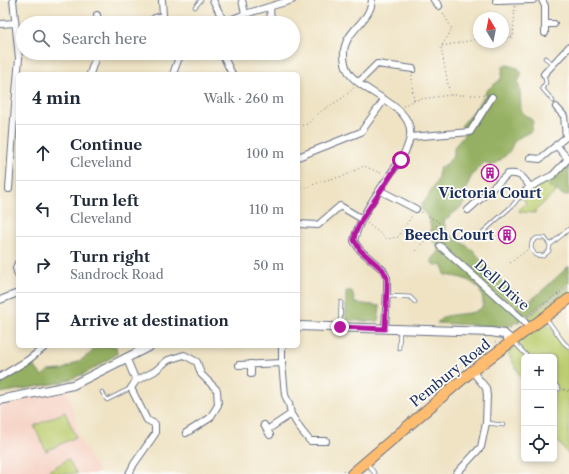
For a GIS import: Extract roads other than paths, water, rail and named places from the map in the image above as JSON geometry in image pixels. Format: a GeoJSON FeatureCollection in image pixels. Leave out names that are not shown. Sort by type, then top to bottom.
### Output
{"type":"FeatureCollection","features":[{"type":"Feature","properties":{"kind":"main road","name":"Pembury Road"},"geometry":{"type":"LineString","coordinates":[[352,474],[472,372],[512,341],[526,324],[545,316],[569,299]]}},
{"type":"Feature","properties":{"kind":"street"},"geometry":{"type":"LineString","coordinates":[[12,0],[16,32]]}},
{"type":"Feature","properties":{"kind":"street"},"geometry":{"type":"LineString","coordinates":[[162,0],[163,16]]}},
{"type":"Feature","properties":{"kind":"street"},"geometry":{"type":"LineString","coordinates":[[213,0],[220,16]]}},
{"type":"Feature","properties":{"kind":"street"},"geometry":{"type":"LineString","coordinates":[[242,0],[245,14]]}},
{"type":"Feature","properties":{"kind":"street"},"geometry":{"type":"LineString","coordinates":[[240,16],[292,0]]}},
{"type":"Feature","properties":{"kind":"street"},"geometry":{"type":"LineString","coordinates":[[372,0],[372,6],[350,34],[344,54],[346,66],[349,74],[398,109],[406,117],[410,126],[410,137],[401,160],[362,219],[355,234],[354,240],[360,250],[383,270],[387,278],[385,329]]}},
{"type":"Feature","properties":{"kind":"street"},"geometry":{"type":"LineString","coordinates":[[496,1],[533,0]]}},
{"type":"Feature","properties":{"kind":"street"},"geometry":{"type":"LineString","coordinates":[[542,0],[546,6],[545,33]]}},
{"type":"Feature","properties":{"kind":"street"},"geometry":{"type":"LineString","coordinates":[[270,7],[271,16]]}},
{"type":"Feature","properties":{"kind":"street"},"geometry":{"type":"LineString","coordinates":[[0,24],[15,23]]}},
{"type":"Feature","properties":{"kind":"street"},"geometry":{"type":"LineString","coordinates":[[546,24],[554,24]]}},
{"type":"Feature","properties":{"kind":"street"},"geometry":{"type":"LineString","coordinates":[[544,74],[569,47]]}},
{"type":"Feature","properties":{"kind":"street"},"geometry":{"type":"LineString","coordinates":[[18,72],[19,60]]}},
{"type":"Feature","properties":{"kind":"street"},"geometry":{"type":"LineString","coordinates":[[91,72],[95,60]]}},
{"type":"Feature","properties":{"kind":"street"},"geometry":{"type":"LineString","coordinates":[[174,72],[178,60]]}},
{"type":"Feature","properties":{"kind":"street"},"geometry":{"type":"LineString","coordinates":[[225,60],[231,72]]}},
{"type":"Feature","properties":{"kind":"street"},"geometry":{"type":"LineString","coordinates":[[359,82],[377,64],[413,69]]}},
{"type":"Feature","properties":{"kind":"street"},"geometry":{"type":"LineString","coordinates":[[9,189],[16,86]]}},
{"type":"Feature","properties":{"kind":"street"},"geometry":{"type":"LineString","coordinates":[[410,137],[470,132],[491,96]]}},
{"type":"Feature","properties":{"kind":"street"},"geometry":{"type":"LineString","coordinates":[[300,156],[361,132],[384,100]]}},
{"type":"Feature","properties":{"kind":"street"},"geometry":{"type":"LineString","coordinates":[[530,158],[540,159],[566,137],[564,116],[554,104]]}},
{"type":"Feature","properties":{"kind":"street"},"geometry":{"type":"LineString","coordinates":[[520,196],[530,187],[553,175],[568,158],[556,146]]}},
{"type":"Feature","properties":{"kind":"street"},"geometry":{"type":"LineString","coordinates":[[468,210],[508,174],[517,173],[530,187]]}},
{"type":"Feature","properties":{"kind":"street"},"geometry":{"type":"LineString","coordinates":[[381,191],[416,209]]}},
{"type":"Feature","properties":{"kind":"street"},"geometry":{"type":"LineString","coordinates":[[300,224],[318,225],[340,206],[362,219]]}},
{"type":"Feature","properties":{"kind":"street","name":"Dell Drive"},"geometry":{"type":"LineString","coordinates":[[440,246],[526,324]]}},
{"type":"Feature","properties":{"kind":"street"},"geometry":{"type":"LineString","coordinates":[[0,300],[16,294]]}},
{"type":"Feature","properties":{"kind":"street"},"geometry":{"type":"LineString","coordinates":[[300,326],[491,332],[504,334],[512,341]]}},
{"type":"Feature","properties":{"kind":"street"},"geometry":{"type":"LineString","coordinates":[[0,377],[28,360],[43,348]]}},
{"type":"Feature","properties":{"kind":"street"},"geometry":{"type":"LineString","coordinates":[[0,400],[73,385],[146,348]]}},
{"type":"Feature","properties":{"kind":"street"},"geometry":{"type":"LineString","coordinates":[[282,348],[285,395],[291,414],[310,441],[326,441]]}},
{"type":"Feature","properties":{"kind":"street"},"geometry":{"type":"LineString","coordinates":[[129,474],[134,464],[155,434],[155,424],[147,420],[131,388],[136,382],[155,371],[168,360],[184,355],[197,362],[201,374],[217,390],[218,405],[210,418],[186,433]]}},
{"type":"Feature","properties":{"kind":"street"},"geometry":{"type":"LineString","coordinates":[[126,357],[136,382]]}},
{"type":"Feature","properties":{"kind":"street"},"geometry":{"type":"LineString","coordinates":[[239,365],[282,363]]}},
{"type":"Feature","properties":{"kind":"street"},"geometry":{"type":"LineString","coordinates":[[251,364],[251,374]]}},
{"type":"Feature","properties":{"kind":"street"},"geometry":{"type":"LineString","coordinates":[[456,474],[482,447],[486,423],[486,388],[472,372]]}},
{"type":"Feature","properties":{"kind":"street"},"geometry":{"type":"LineString","coordinates":[[267,430],[291,414]]}},
{"type":"Feature","properties":{"kind":"street"},"geometry":{"type":"LineString","coordinates":[[316,442],[316,449]]}},
{"type":"Feature","properties":{"kind":"lane"},"geometry":{"type":"LineString","coordinates":[[195,7],[201,0]]}},
{"type":"Feature","properties":{"kind":"lane"},"geometry":{"type":"LineString","coordinates":[[545,58],[553,64]]}},
{"type":"Feature","properties":{"kind":"lane"},"geometry":{"type":"LineString","coordinates":[[544,74],[546,83],[542,88],[554,104]]}},
{"type":"Feature","properties":{"kind":"lane"},"geometry":{"type":"LineString","coordinates":[[483,232],[513,206],[520,196]]}},
{"type":"Feature","properties":{"kind":"lane"},"geometry":{"type":"LineString","coordinates":[[550,245],[545,238],[537,238],[532,242],[530,248],[535,255],[540,256],[547,254],[550,245],[569,229]]}},
{"type":"Feature","properties":{"kind":"lane"},"geometry":{"type":"LineString","coordinates":[[387,296],[410,297],[415,302]]}},
{"type":"Feature","properties":{"kind":"lane"},"geometry":{"type":"LineString","coordinates":[[340,327],[341,302]]}},
{"type":"Feature","properties":{"kind":"lane"},"geometry":{"type":"LineString","coordinates":[[545,316],[564,343],[569,347]]}},
{"type":"Feature","properties":{"kind":"lane"},"geometry":{"type":"LineString","coordinates":[[399,348],[400,329]]}},
{"type":"Feature","properties":{"kind":"lane"},"geometry":{"type":"LineString","coordinates":[[512,341],[525,354]]}},
{"type":"Feature","properties":{"kind":"lane"},"geometry":{"type":"LineString","coordinates":[[102,392],[107,400],[131,388]]}},
{"type":"Feature","properties":{"kind":"lane"},"geometry":{"type":"LineString","coordinates":[[486,423],[504,425]]}},
{"type":"Feature","properties":{"kind":"lane"},"geometry":{"type":"LineString","coordinates":[[366,462],[375,474]]}},
{"type":"Feature","properties":{"kind":"place","name":"Victoria Court"},"geometry":{"type":"Point","coordinates":[490,173]}},
{"type":"Feature","properties":{"kind":"place","name":"Beech Court"},"geometry":{"type":"Point","coordinates":[507,235]}}]}
